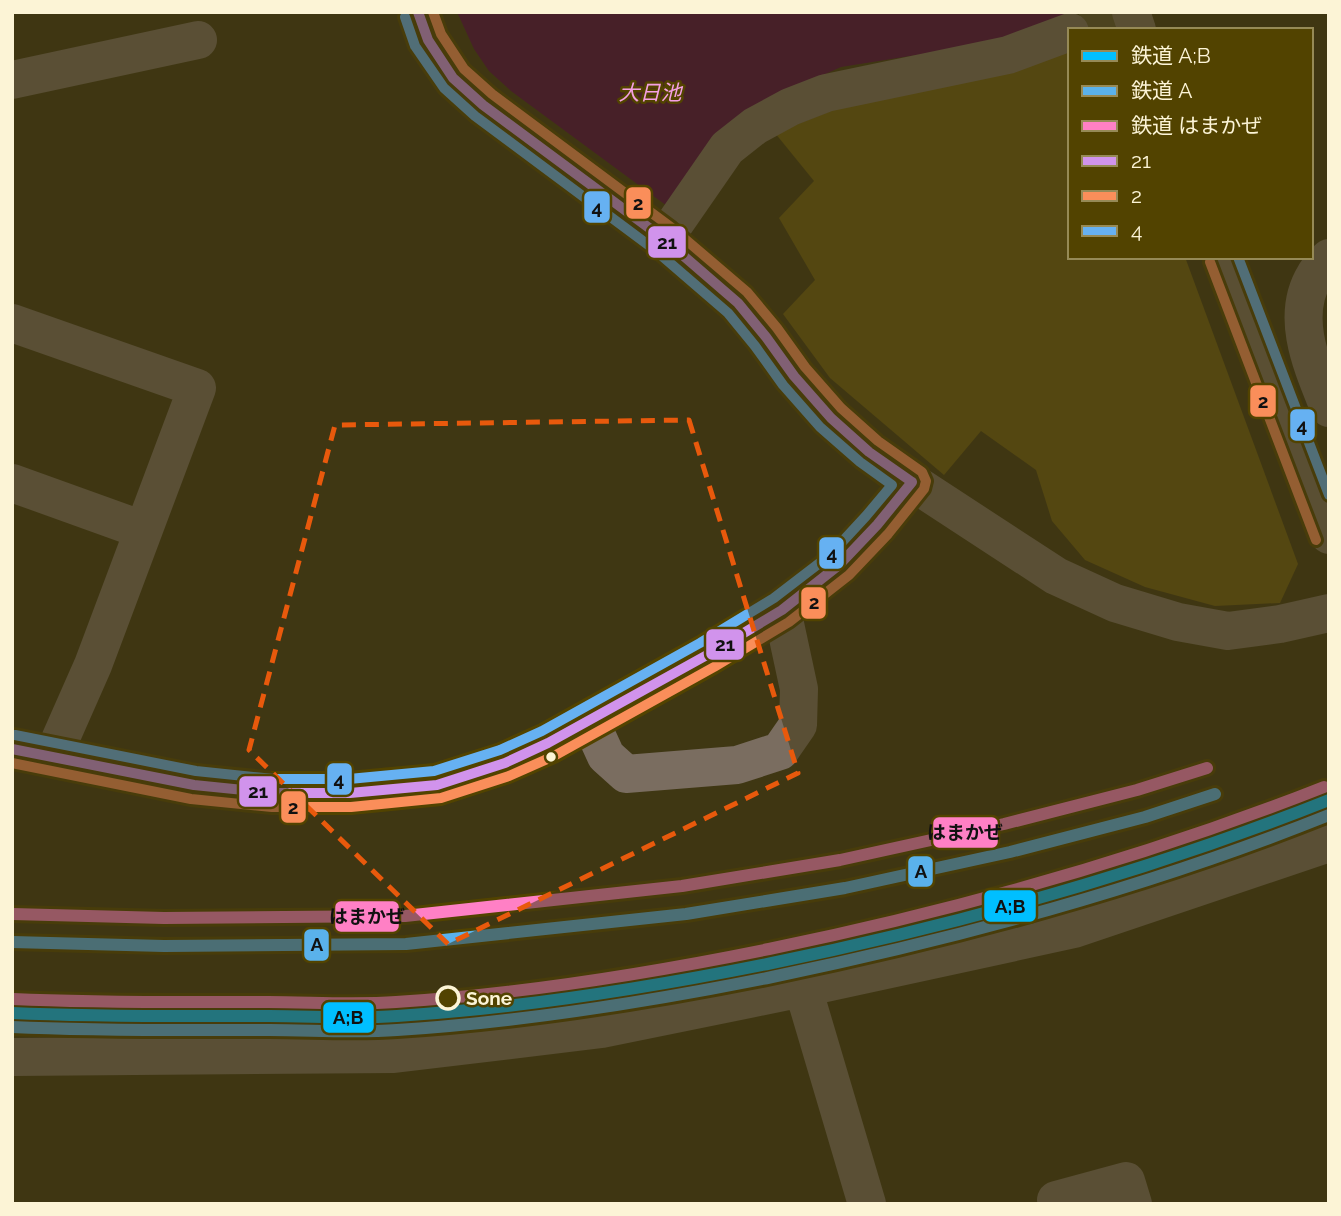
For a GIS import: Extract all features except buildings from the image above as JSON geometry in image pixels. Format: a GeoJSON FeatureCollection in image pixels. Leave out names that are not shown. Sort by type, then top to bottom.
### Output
{"type":"FeatureCollection","features":[{"type":"Feature","properties":{"kind":"main road"},"geometry":{"type":"LineString","coordinates":[[418,12],[428,40],[453,78],[483,105],[664,239],[738,303],[794,376],[831,418],[869,452],[912,482]]}},
{"type":"Feature","properties":{"kind":"main road"},"geometry":{"type":"LineString","coordinates":[[1224,259],[1329,535]]}},
{"type":"Feature","properties":{"kind":"street"},"geometry":{"type":"LineString","coordinates":[[664,239],[727,148],[755,126],[790,107],[826,93],[1008,55],[1068,32]]}},
{"type":"Feature","properties":{"kind":"street"},"geometry":{"type":"LineString","coordinates":[[12,80],[198,40]]}},
{"type":"Feature","properties":{"kind":"street"},"geometry":{"type":"LineString","coordinates":[[1329,258],[1314,276],[1305,298],[1304,329],[1311,362],[1329,408]]}},
{"type":"Feature","properties":{"kind":"street"},"geometry":{"type":"LineString","coordinates":[[12,323],[197,388],[93,665],[52,758]]}},
{"type":"Feature","properties":{"kind":"street"},"geometry":{"type":"LineString","coordinates":[[12,750],[194,785],[272,793],[350,793],[437,785],[505,763],[548,743],[782,610],[839,565],[877,525],[912,482],[1056,576],[1115,603],[1153,615],[1228,631],[1280,624],[1329,613]]}},
{"type":"Feature","properties":{"kind":"street"},"geometry":{"type":"LineString","coordinates":[[12,483],[143,530]]}},
{"type":"Feature","properties":{"kind":"street"},"geometry":{"type":"LineString","coordinates":[[590,721],[606,756],[626,774],[737,765],[780,751],[797,725],[799,689],[782,610]]}},
{"type":"Feature","properties":{"kind":"street"},"geometry":{"type":"LineString","coordinates":[[12,1058],[394,1054],[602,1029],[1074,929],[1329,843]]}},
{"type":"Feature","properties":{"kind":"street"},"geometry":{"type":"LineString","coordinates":[[803,988],[867,1204]]}},
{"type":"Feature","properties":{"kind":"street"},"geometry":{"type":"LineString","coordinates":[[1057,1204],[1056,1200],[1126,1181],[1133,1204]]}},
{"type":"Feature","properties":{"kind":"highlighted area"},"geometry":{"type":"Polygon","coordinates":[[[689,420],[798,773],[448,944],[249,750],[335,425],[689,420]]]}},
{"type":"Feature","properties":{"kind":"shaded area"},"geometry":{"type":"Polygon","coordinates":[[[1068,49],[1068,259],[1186,259],[1298,564],[1280,603],[1215,606],[1145,587],[1085,560],[1052,521],[1036,470],[981,431],[944,475],[830,378],[783,314],[815,280],[779,218],[814,181],[775,133],[841,107],[1068,49]]]}},
{"type":"Feature","properties":{"kind":"water","name":"大日池"},"geometry":{"type":"Polygon","coordinates":[[[457,12],[1078,12],[974,48],[841,67],[781,94],[667,206],[511,91],[489,71],[474,49],[457,12]]]}},
{"type":"Feature","properties":{"kind":"tunnel"},"geometry":{"type":"LineString","coordinates":[[1084,27],[1122,12]]}},
{"type":"Feature","properties":{"kind":"rail line","name":"はまかぜ"},"geometry":{"type":"LineString","coordinates":[[12,914],[164,918],[405,916],[682,886],[840,860],[1004,824],[1137,790],[1207,768]]}},
{"type":"Feature","properties":{"kind":"rail line","name":"はまかぜ"},"geometry":{"type":"LineString","coordinates":[[13,999],[380,1003],[490,994],[630,975],[840,934],[980,899],[1188,837],[1324,787]]}},
{"type":"Feature","properties":{"kind":"rail line","name":"A"},"geometry":{"type":"LineString","coordinates":[[12,942],[164,946],[406,944],[686,914],[845,888],[1010,852],[1145,817],[1215,794]]}},
{"type":"Feature","properties":{"kind":"rail line","name":"A;B"},"geometry":{"type":"LineString","coordinates":[[12,1013],[381,1017],[491,1008],[632,989],[843,948],[984,913],[1123,873],[1329,800]]}},
{"type":"Feature","properties":{"kind":"rail line","name":"A"},"geometry":{"type":"LineString","coordinates":[[12,1027],[381,1031],[491,1022],[632,1003],[843,962],[984,928],[1123,888],[1329,815]]}},
{"type":"Feature","properties":{"kind":"transit line","name":"21"},"geometry":{"type":"LineString","coordinates":[[418,12],[428,40],[453,78],[483,105],[664,239],[738,303],[794,376],[831,418],[869,452],[912,482]]}},
{"type":"Feature","properties":{"kind":"transit line","name":"2"},"geometry":{"type":"LineString","coordinates":[[12,763],[191,799],[272,807],[351,807],[441,798],[509,776],[554,756],[789,622],[849,575],[888,534],[924,489],[926,481],[922,472],[878,441],[841,408],[805,367],[747,292],[672,228],[492,94],[464,69],[441,34],[433,12]]}},
{"type":"Feature","properties":{"kind":"transit line","name":"4"},"geometry":{"type":"LineString","coordinates":[[15,735],[196,771],[274,779],[349,779],[434,771],[500,750],[542,731],[700,643],[774,598],[830,555],[892,485],[860,462],[820,427],[783,385],[728,313],[655,250],[475,116],[444,88],[415,46],[405,17]]}},
{"type":"Feature","properties":{"kind":"transit line","name":"4"},"geometry":{"type":"LineString","coordinates":[[1239,259],[1329,495]]}},
{"type":"Feature","properties":{"kind":"transit line","name":"2"},"geometry":{"type":"LineString","coordinates":[[1210,262],[1316,540]]}},
{"type":"Feature","properties":{"kind":"transit line","name":"21"},"geometry":{"type":"LineString","coordinates":[[12,749],[194,785],[273,793],[350,793],[437,785],[505,763],[548,743],[782,610],[839,565],[877,525],[912,482]]}},
{"type":"Feature","properties":{"kind":"place","name":"Sone"},"geometry":{"type":"Point","coordinates":[448,998]}}]}
